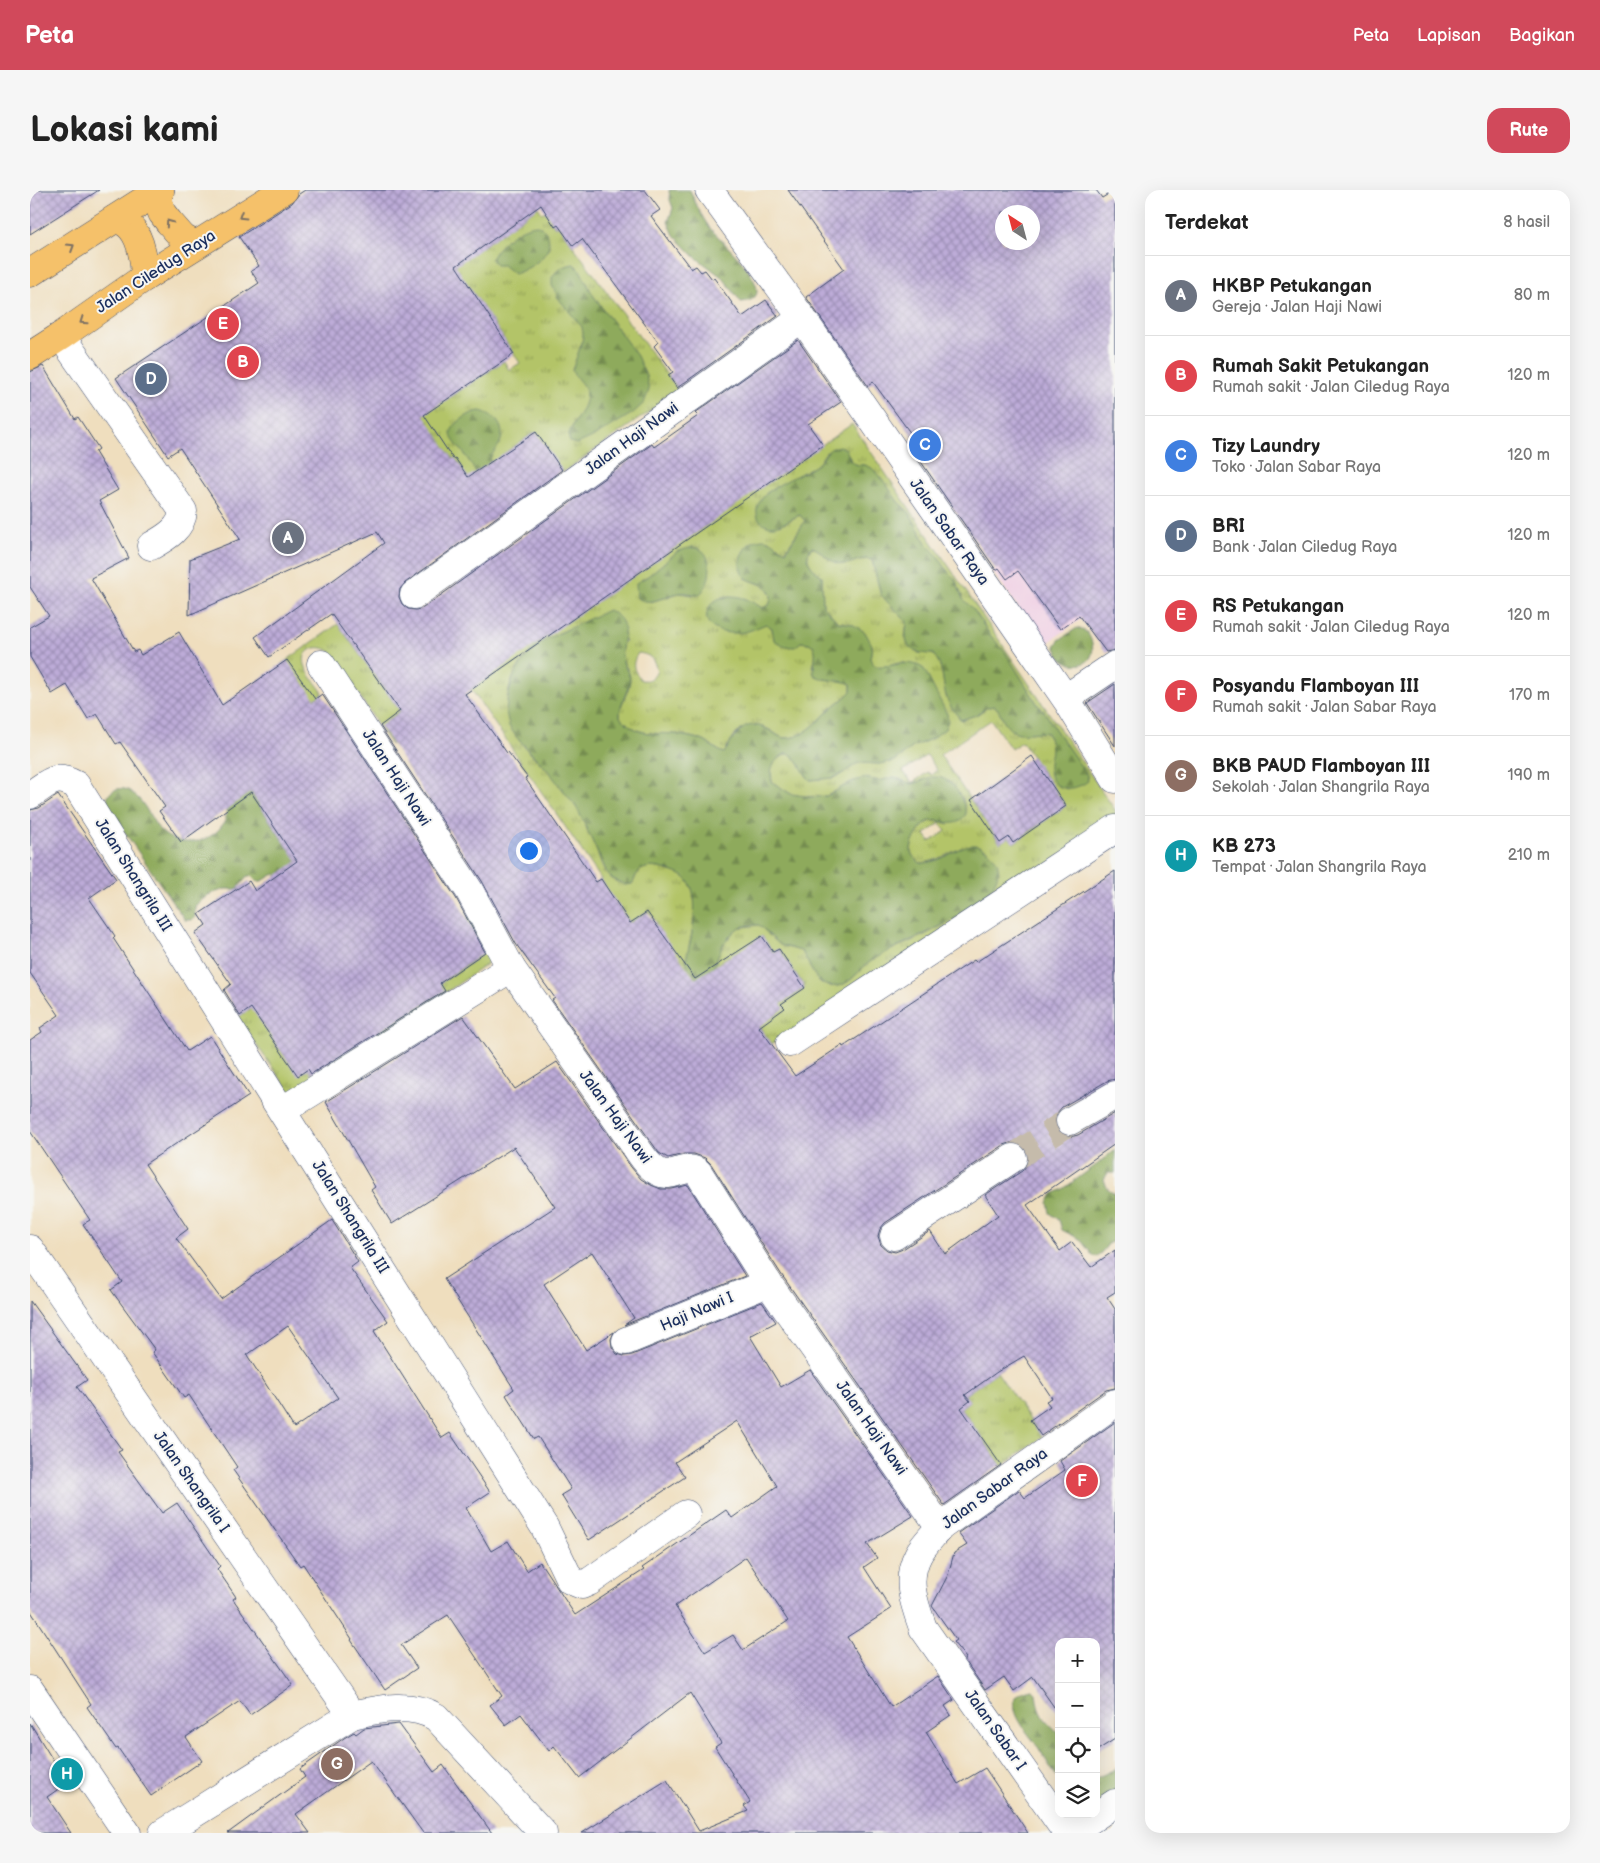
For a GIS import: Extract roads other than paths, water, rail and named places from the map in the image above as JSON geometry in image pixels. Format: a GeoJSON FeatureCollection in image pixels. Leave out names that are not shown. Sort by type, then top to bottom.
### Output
{"type":"FeatureCollection","features":[{"type":"Feature","properties":{"kind":"main road"},"geometry":{"type":"LineString","coordinates":[[160,190],[157,198],[162,213],[183,238],[196,245]]}},
{"type":"Feature","properties":{"kind":"main road"},"geometry":{"type":"LineString","coordinates":[[30,274],[160,190]]}},
{"type":"Feature","properties":{"kind":"main road","name":"Jalan Ciledug Raya"},"geometry":{"type":"LineString","coordinates":[[30,356],[145,277],[284,190]]}},
{"type":"Feature","properties":{"kind":"main road"},"geometry":{"type":"LineString","coordinates":[[115,220],[125,223],[139,242],[143,255],[145,277]]}},
{"type":"Feature","properties":{"kind":"street","name":"Jalan Sabar Raya"},"geometry":{"type":"LineString","coordinates":[[709,190],[802,318],[1066,698],[1115,779]]}},
{"type":"Feature","properties":{"kind":"street","name":"Jalan Haji Nawi"},"geometry":{"type":"LineString","coordinates":[[414,595],[802,318]]}},
{"type":"Feature","properties":{"kind":"street"},"geometry":{"type":"LineString","coordinates":[[61,336],[183,511],[183,518],[176,528],[168,536],[151,546]]}},
{"type":"Feature","properties":{"kind":"street","name":"Jalan Haji Nawi"},"geometry":{"type":"LineString","coordinates":[[322,664],[469,890],[511,968],[641,1155],[651,1167],[664,1173],[668,1174],[686,1169],[698,1172],[768,1283],[940,1527]]}},
{"type":"Feature","properties":{"kind":"street"},"geometry":{"type":"LineString","coordinates":[[1066,698],[1115,665]]}},
{"type":"Feature","properties":{"kind":"street","name":"Jalan Shangrila III"},"geometry":{"type":"LineString","coordinates":[[33,788],[55,779],[64,778],[76,785],[283,1110],[545,1528],[570,1580],[582,1585],[589,1582],[686,1514]]}},
{"type":"Feature","properties":{"kind":"street"},"geometry":{"type":"LineString","coordinates":[[790,1043],[1115,829]]}},
{"type":"Feature","properties":{"kind":"street"},"geometry":{"type":"LineString","coordinates":[[283,1110],[511,968]]}},
{"type":"Feature","properties":{"kind":"street"},"geometry":{"type":"LineString","coordinates":[[1070,1121],[1115,1095]]}},
{"type":"Feature","properties":{"kind":"street"},"geometry":{"type":"LineString","coordinates":[[894,1236],[1013,1158]]}},
{"type":"Feature","properties":{"kind":"street","name":"Jalan Shangrila I"},"geometry":{"type":"LineString","coordinates":[[30,1250],[352,1715]]}},
{"type":"Feature","properties":{"kind":"street","name":"Haji Nawi I"},"geometry":{"type":"LineString","coordinates":[[626,1342],[768,1283]]}},
{"type":"Feature","properties":{"kind":"street","name":"Jalan Sabar Raya"},"geometry":{"type":"LineString","coordinates":[[923,1628],[914,1601],[910,1579],[918,1555],[940,1527],[1115,1403]]}},
{"type":"Feature","properties":{"kind":"street","name":"Jalan Sabar I"},"geometry":{"type":"LineString","coordinates":[[923,1628],[1067,1833]]}},
{"type":"Feature","properties":{"kind":"street"},"geometry":{"type":"LineString","coordinates":[[30,1690],[127,1833]]}},
{"type":"Feature","properties":{"kind":"street"},"geometry":{"type":"LineString","coordinates":[[163,1833],[352,1715],[385,1708],[424,1710],[436,1717],[543,1833]]}},
{"type":"Feature","properties":{"kind":"street"},"geometry":{"type":"LineString","coordinates":[[1071,1833],[1115,1803]]}},
{"type":"Feature","properties":{"kind":"tunnel"},"geometry":{"type":"LineString","coordinates":[[1013,1158],[1070,1121]]}},
{"type":"Feature","properties":{"kind":"place","name":"RS Petukangan"},"geometry":{"type":"Point","coordinates":[223,324]}},
{"type":"Feature","properties":{"kind":"place","name":"Rumah Sakit Petukangan"},"geometry":{"type":"Point","coordinates":[243,362]}},
{"type":"Feature","properties":{"kind":"place","name":"BRI"},"geometry":{"type":"Point","coordinates":[151,379]}},
{"type":"Feature","properties":{"kind":"place","name":"Tizy Laundry"},"geometry":{"type":"Point","coordinates":[925,445]}},
{"type":"Feature","properties":{"kind":"place","name":"HKBP Petukangan"},"geometry":{"type":"Point","coordinates":[288,538]}},
{"type":"Feature","properties":{"kind":"place","name":"Posyandu Flamboyan III"},"geometry":{"type":"Point","coordinates":[1082,1481]}},
{"type":"Feature","properties":{"kind":"place","name":"BKB PAUD Flamboyan III"},"geometry":{"type":"Point","coordinates":[337,1764]}},
{"type":"Feature","properties":{"kind":"place","name":"KB 273"},"geometry":{"type":"Point","coordinates":[67,1774]}}]}
